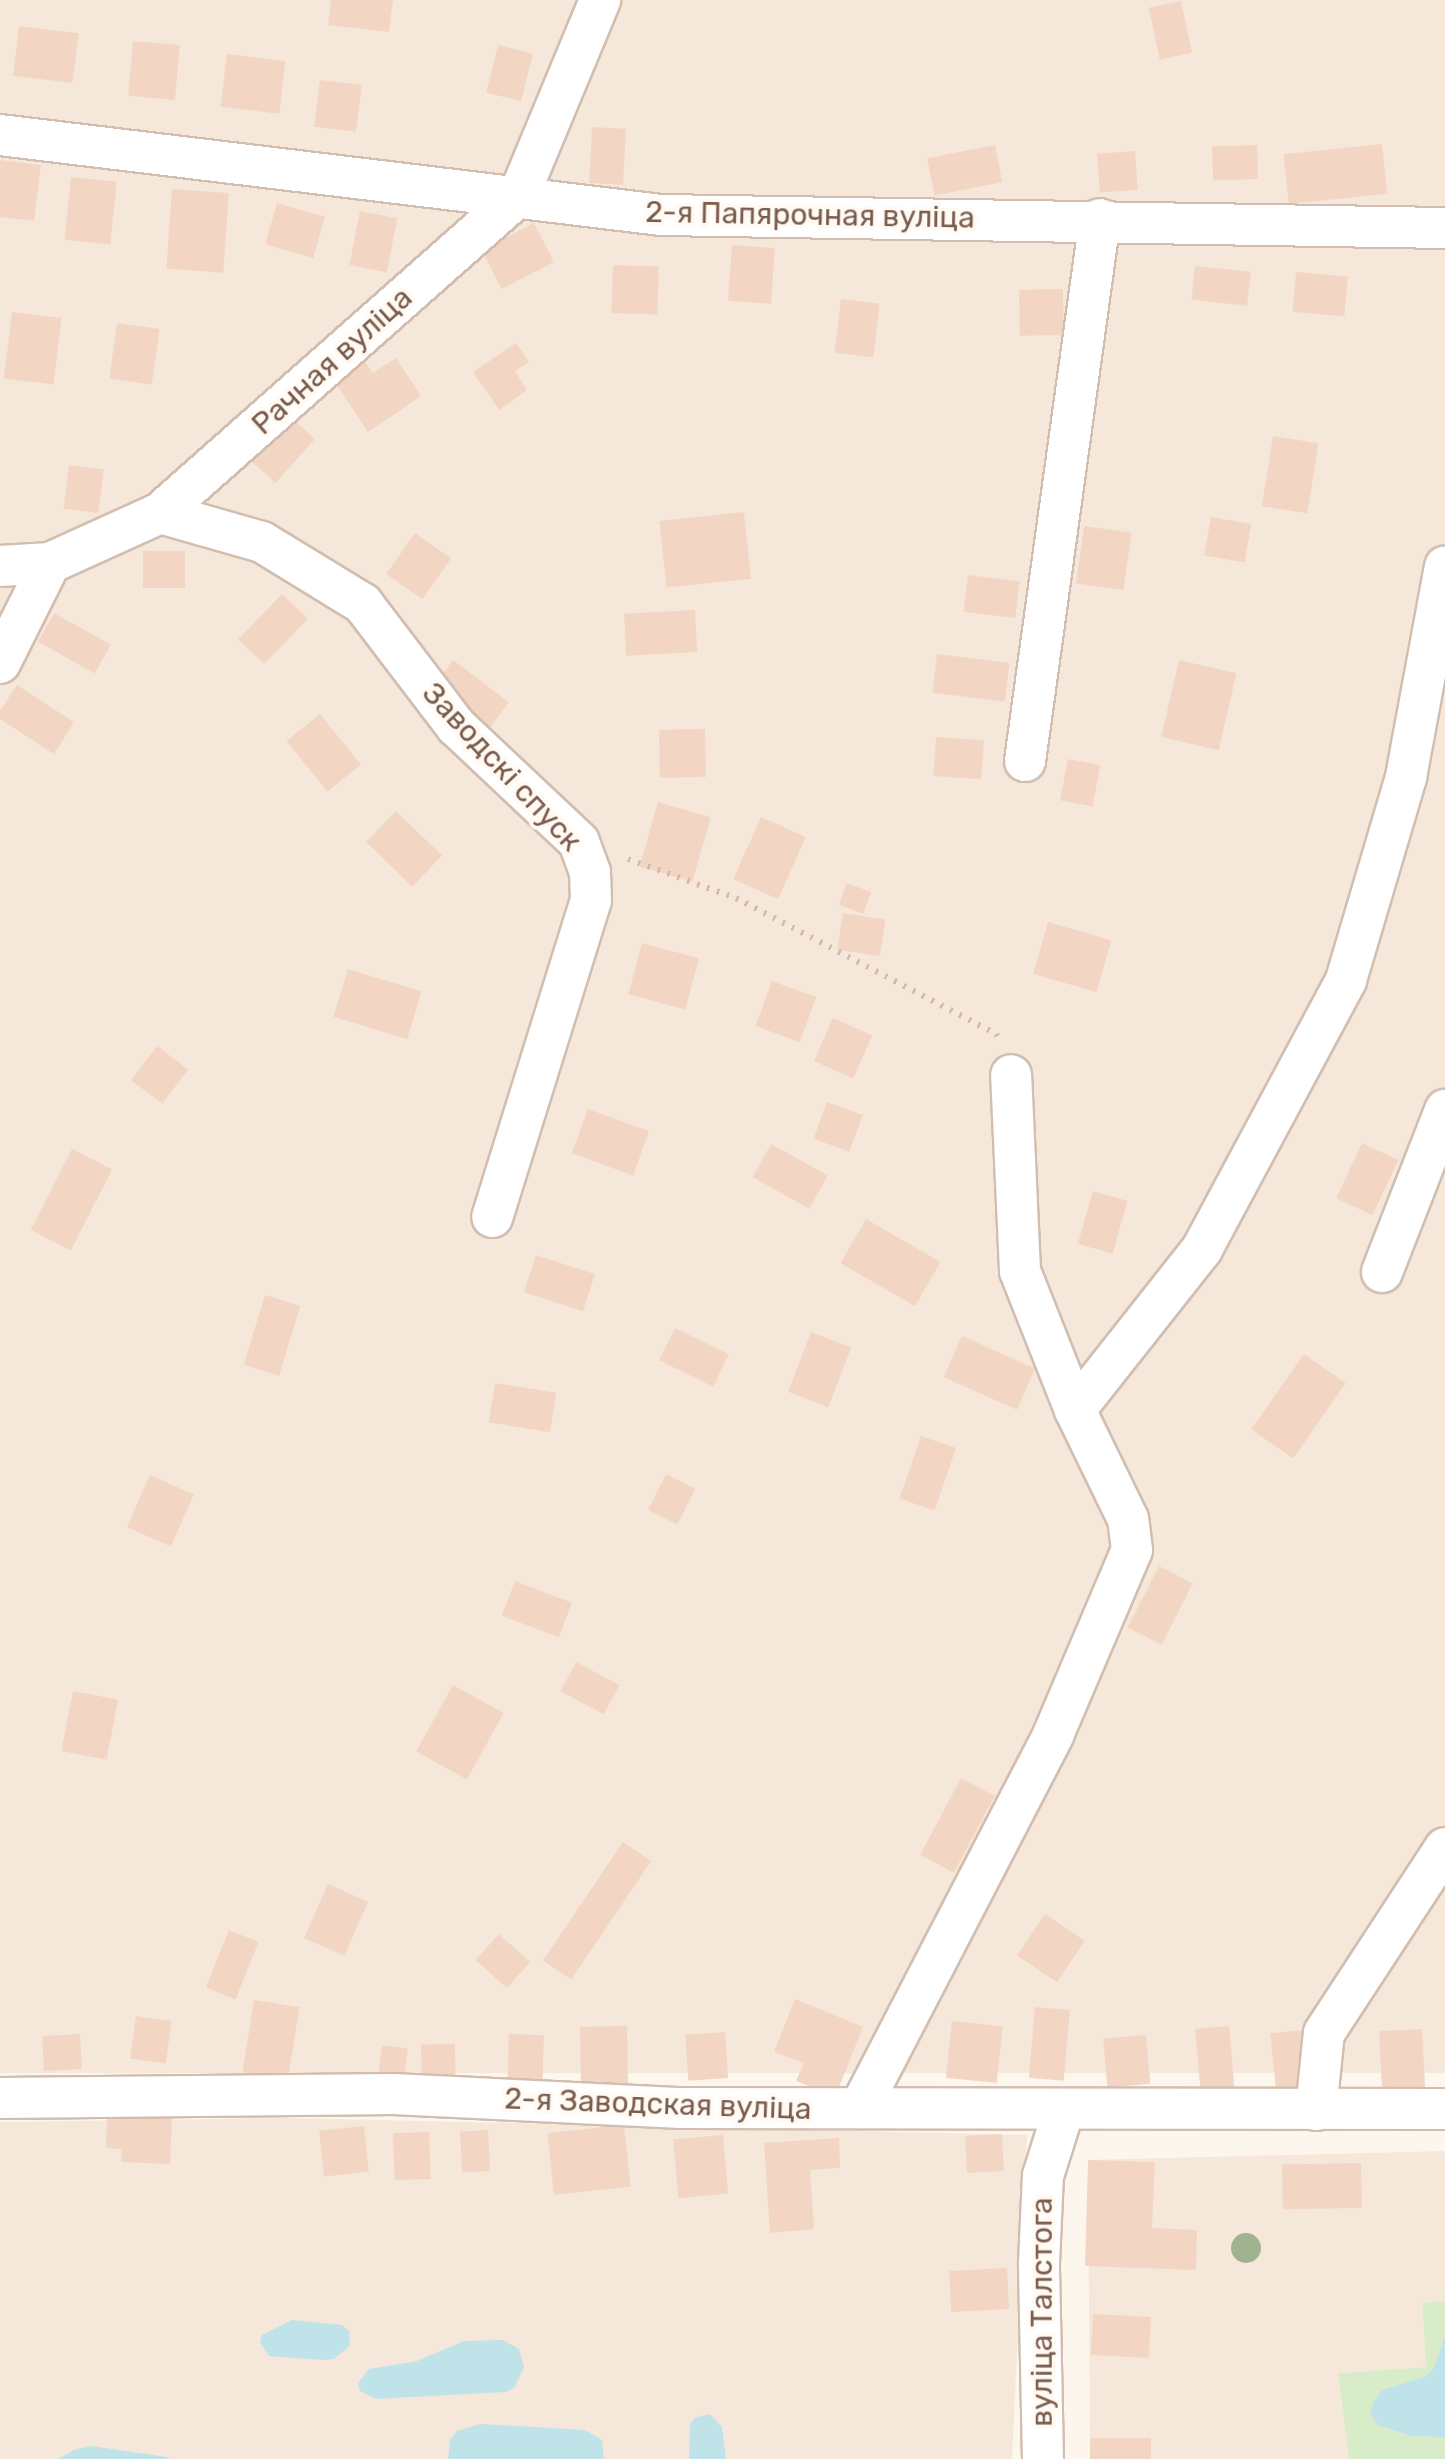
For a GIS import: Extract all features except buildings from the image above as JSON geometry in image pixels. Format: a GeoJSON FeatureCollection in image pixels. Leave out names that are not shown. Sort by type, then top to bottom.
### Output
{"type":"FeatureCollection","features":[{"type":"Feature","properties":{"kind":"street","name":"Рачная вуліца"},"geometry":{"type":"LineString","coordinates":[[50,563],[160,513],[519,195],[600,0]]}},
{"type":"Feature","properties":{"kind":"street","name":"2-я Папярочная вуліца"},"geometry":{"type":"LineString","coordinates":[[0,136],[519,195],[661,215],[1100,219],[1445,228]]}},
{"type":"Feature","properties":{"kind":"street"},"geometry":{"type":"LineString","coordinates":[[1025,762],[1100,219]]}},
{"type":"Feature","properties":{"kind":"street","name":"Заводскі спуск"},"geometry":{"type":"LineString","coordinates":[[160,513],[262,542],[364,604],[456,726],[579,842],[590,872],[591,900],[492,1217]]}},
{"type":"Feature","properties":{"kind":"street"},"geometry":{"type":"LineString","coordinates":[[0,566],[50,563]]}},
{"type":"Feature","properties":{"kind":"street"},"geometry":{"type":"LineString","coordinates":[[0,662],[50,563]]}},
{"type":"Feature","properties":{"kind":"street"},"geometry":{"type":"LineString","coordinates":[[1075,1410],[1202,1249],[1346,980],[1406,777],[1445,567]]}},
{"type":"Feature","properties":{"kind":"street"},"geometry":{"type":"LineString","coordinates":[[860,2108],[1053,1735],[1132,1550],[1128,1520],[1075,1410],[1020,1271],[1011,1075]]}},
{"type":"Feature","properties":{"kind":"street"},"geometry":{"type":"LineString","coordinates":[[1382,1272],[1445,1110]]}},
{"type":"Feature","properties":{"kind":"street"},"geometry":{"type":"LineString","coordinates":[[1316,2110],[1324,2033],[1445,1848]]}},
{"type":"Feature","properties":{"kind":"street","name":"2-я Заводская вуліца"},"geometry":{"type":"LineString","coordinates":[[0,2098],[393,2094],[682,2108],[1445,2109]]}},
{"type":"Feature","properties":{"kind":"street","name":"вуліца Талстога"},"geometry":{"type":"LineString","coordinates":[[1043,2459],[1038,2262],[1043,2176],[1064,2109]]}},
{"type":"Feature","properties":{"kind":"path"},"geometry":{"type":"LineString","coordinates":[[579,842],[736,898],[996,1034],[1008,1052],[1011,1075]]}},
{"type":"Feature","properties":{"kind":"shaded area"},"geometry":{"type":"Polygon","coordinates":[[[0,0],[1445,0],[1445,2073],[0,2073],[0,0]]]}},
{"type":"Feature","properties":{"kind":"shaded area"},"geometry":{"type":"Polygon","coordinates":[[[290,2118],[1027,2135],[1012,2459],[0,2459],[0,2122],[290,2118]]]}},
{"type":"Feature","properties":{"kind":"shaded area"},"geometry":{"type":"Polygon","coordinates":[[[1445,2151],[1445,2301],[1422,2304],[1426,2367],[1338,2373],[1349,2459],[1090,2459],[1088,2160],[1445,2151]]]}},
{"type":"Feature","properties":{"kind":"green space"},"geometry":{"type":"Polygon","coordinates":[[[1445,2301],[1445,2459],[1349,2459],[1338,2373],[1426,2367],[1422,2303],[1445,2301]]]}},
{"type":"Feature","properties":{"kind":"water"},"geometry":{"type":"Polygon","coordinates":[[[292,2320],[342,2325],[349,2331],[350,2346],[334,2359],[269,2356],[260,2342],[262,2335],[292,2320]]]}},
{"type":"Feature","properties":{"kind":"water"},"geometry":{"type":"Polygon","coordinates":[[[1445,2336],[1445,2437],[1412,2436],[1378,2425],[1370,2413],[1382,2390],[1425,2377],[1434,2368],[1445,2336]]]}},
{"type":"Feature","properties":{"kind":"water"},"geometry":{"type":"Polygon","coordinates":[[[503,2340],[519,2349],[524,2367],[515,2387],[506,2392],[376,2399],[360,2391],[358,2383],[369,2369],[417,2361],[464,2341],[503,2340]]]}},
{"type":"Feature","properties":{"kind":"water"},"geometry":{"type":"Polygon","coordinates":[[[710,2414],[722,2427],[726,2459],[689,2459],[690,2425],[694,2418],[710,2414]]]}},
{"type":"Feature","properties":{"kind":"water"},"geometry":{"type":"Polygon","coordinates":[[[480,2424],[585,2430],[602,2440],[604,2459],[448,2459],[450,2440],[457,2431],[480,2424]]]}},
{"type":"Feature","properties":{"kind":"water"},"geometry":{"type":"Polygon","coordinates":[[[92,2446],[167,2457],[170,2459],[58,2459],[92,2446]]]}}]}
